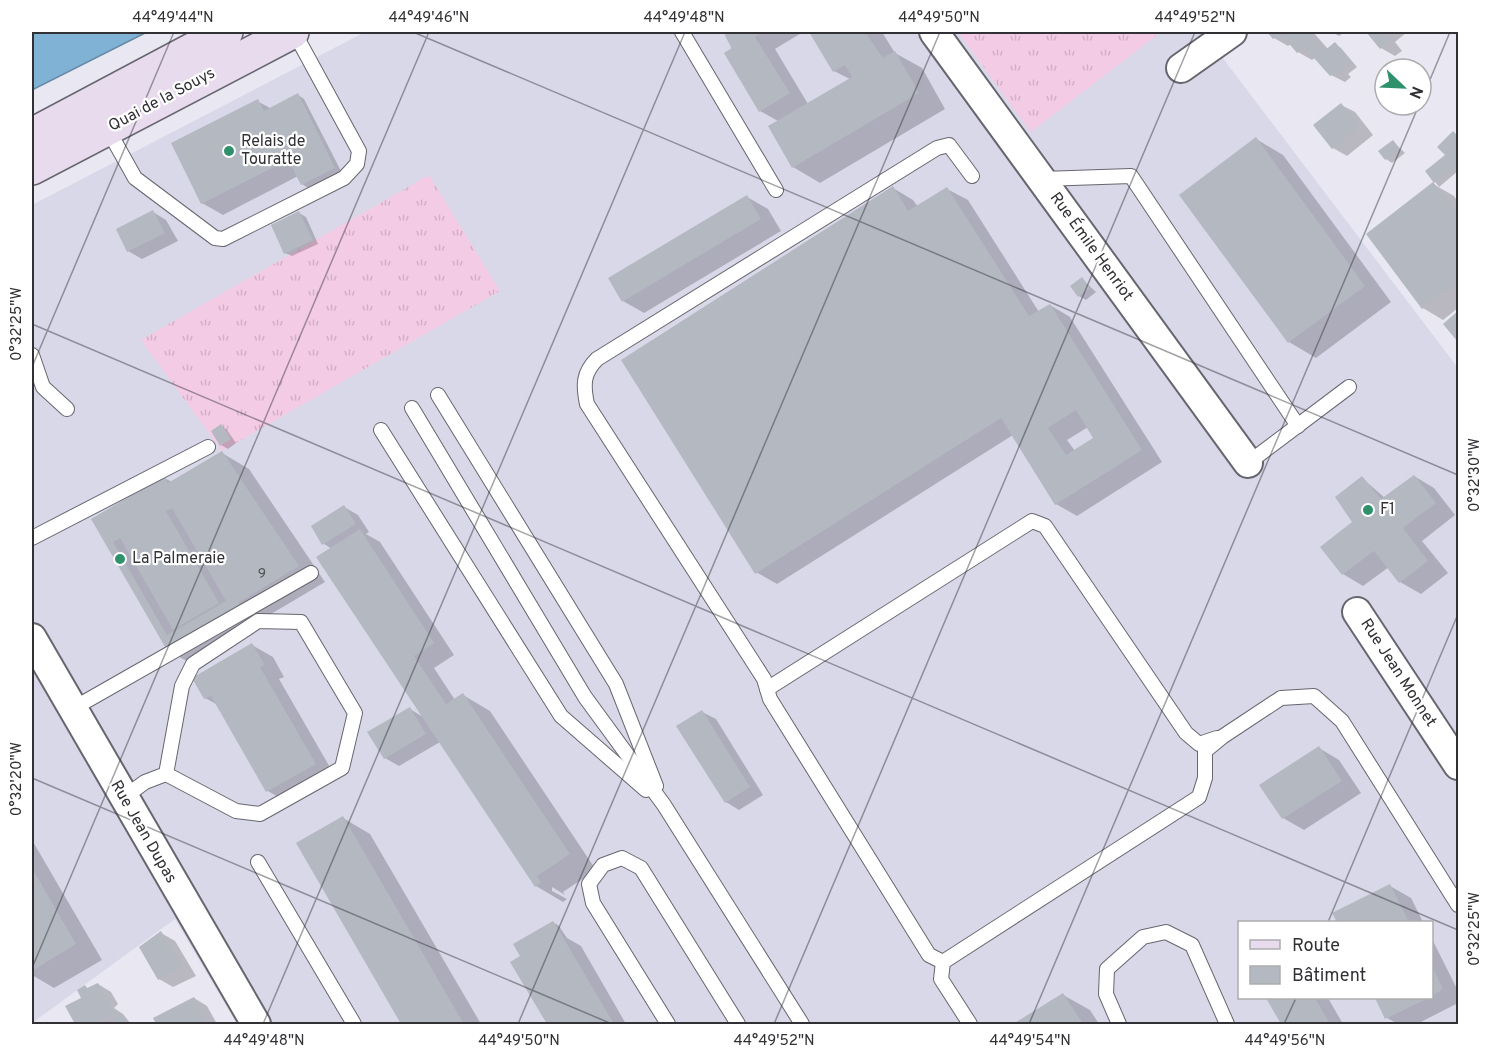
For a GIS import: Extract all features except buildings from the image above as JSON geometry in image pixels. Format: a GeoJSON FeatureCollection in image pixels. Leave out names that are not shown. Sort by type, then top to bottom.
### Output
{"type":"FeatureCollection","features":[{"type":"Feature","properties":{"kind":"main road","name":"Quai de la Souys"},"geometry":{"type":"LineString","coordinates":[[32,168],[100,115],[226,32]]}},
{"type":"Feature","properties":{"kind":"main road","name":"Quai de la Souys"},"geometry":{"type":"LineString","coordinates":[[32,135],[100,115],[293,32]]}},
{"type":"Feature","properties":{"kind":"street","name":"Rue Émile Henriot"},"geometry":{"type":"LineString","coordinates":[[934,32],[1248,463]]}},
{"type":"Feature","properties":{"kind":"street"},"geometry":{"type":"LineString","coordinates":[[1181,68],[1232,32]]}},
{"type":"Feature","properties":{"kind":"street","name":"Rue Jean Monnet"},"geometry":{"type":"LineString","coordinates":[[1357,612],[1458,765]]}},
{"type":"Feature","properties":{"kind":"street","name":"Rue Jean Dupas"},"geometry":{"type":"LineString","coordinates":[[32,638],[256,1024]]}},
{"type":"Feature","properties":{"kind":"lane"},"geometry":{"type":"LineString","coordinates":[[100,115],[135,178],[214,238],[223,239],[344,178],[357,164],[359,151],[293,32]]}},
{"type":"Feature","properties":{"kind":"lane"},"geometry":{"type":"LineString","coordinates":[[682,32],[776,190]]}},
{"type":"Feature","properties":{"kind":"lane"},"geometry":{"type":"LineString","coordinates":[[943,962],[929,955],[770,699],[764,679],[587,404],[584,385],[587,369],[597,359],[937,148],[949,145],[972,176]]}},
{"type":"Feature","properties":{"kind":"lane"},"geometry":{"type":"LineString","coordinates":[[1042,179],[1131,176],[1298,426]]}},
{"type":"Feature","properties":{"kind":"lane"},"geometry":{"type":"LineString","coordinates":[[32,355],[44,387],[67,409]]}},
{"type":"Feature","properties":{"kind":"lane"},"geometry":{"type":"LineString","coordinates":[[1248,463],[1349,387]]}},
{"type":"Feature","properties":{"kind":"lane"},"geometry":{"type":"LineString","coordinates":[[438,395],[616,684],[664,805]]}},
{"type":"Feature","properties":{"kind":"lane"},"geometry":{"type":"LineString","coordinates":[[412,408],[585,697],[664,805],[802,1024]]}},
{"type":"Feature","properties":{"kind":"lane"},"geometry":{"type":"LineString","coordinates":[[381,430],[561,716],[664,805]]}},
{"type":"Feature","properties":{"kind":"lane"},"geometry":{"type":"LineString","coordinates":[[32,538],[208,447]]}},
{"type":"Feature","properties":{"kind":"lane"},"geometry":{"type":"LineString","coordinates":[[767,689],[1032,521],[1045,526],[1186,733],[1199,744],[1222,737]]}},
{"type":"Feature","properties":{"kind":"lane"},"geometry":{"type":"LineString","coordinates":[[74,708],[310,573]]}},
{"type":"Feature","properties":{"kind":"lane"},"geometry":{"type":"LineString","coordinates":[[123,798],[145,782],[166,774],[236,811],[260,814],[342,768],[355,713],[301,622],[258,621],[193,664],[182,686],[166,774]]}},
{"type":"Feature","properties":{"kind":"lane"},"geometry":{"type":"LineString","coordinates":[[943,962],[1199,797],[1205,778],[1205,751],[1281,698],[1314,696],[1342,721],[1458,905]]}},
{"type":"Feature","properties":{"kind":"lane"},"geometry":{"type":"LineString","coordinates":[[668,1024],[593,903],[589,884],[603,865],[622,858],[641,868],[738,1024]]}},
{"type":"Feature","properties":{"kind":"lane"},"geometry":{"type":"LineString","coordinates":[[258,862],[354,1024]]}},
{"type":"Feature","properties":{"kind":"lane"},"geometry":{"type":"LineString","coordinates":[[1119,1024],[1106,994],[1107,969],[1143,937],[1166,932],[1192,945],[1227,1024]]}},
{"type":"Feature","properties":{"kind":"lane"},"geometry":{"type":"LineString","coordinates":[[943,962],[941,979],[970,1024]]}},
{"type":"Feature","properties":{"kind":"shaded area"},"geometry":{"type":"Polygon","coordinates":[[[365,32],[1203,32],[1458,368],[1458,1024],[237,1024],[175,919],[32,1023],[32,205],[365,32]]]}},
{"type":"Feature","properties":{"kind":"green space"},"geometry":{"type":"Polygon","coordinates":[[[958,32],[1161,32],[1031,132],[958,32]]]}},
{"type":"Feature","properties":{"kind":"green space"},"geometry":{"type":"Polygon","coordinates":[[[429,175],[500,291],[222,451],[141,340],[429,175]]]}},
{"type":"Feature","properties":{"kind":"water"},"geometry":{"type":"Polygon","coordinates":[[[32,32],[147,32],[32,90],[32,32]]]}},
{"type":"Feature","properties":{"kind":"place","name":"Relais de Touratte"},"geometry":{"type":"Point","coordinates":[229,151]}},
{"type":"Feature","properties":{"kind":"place","name":"F1"},"geometry":{"type":"Point","coordinates":[1368,510]}},
{"type":"Feature","properties":{"kind":"place","name":"La Palmeraie"},"geometry":{"type":"Point","coordinates":[120,559]}}]}
